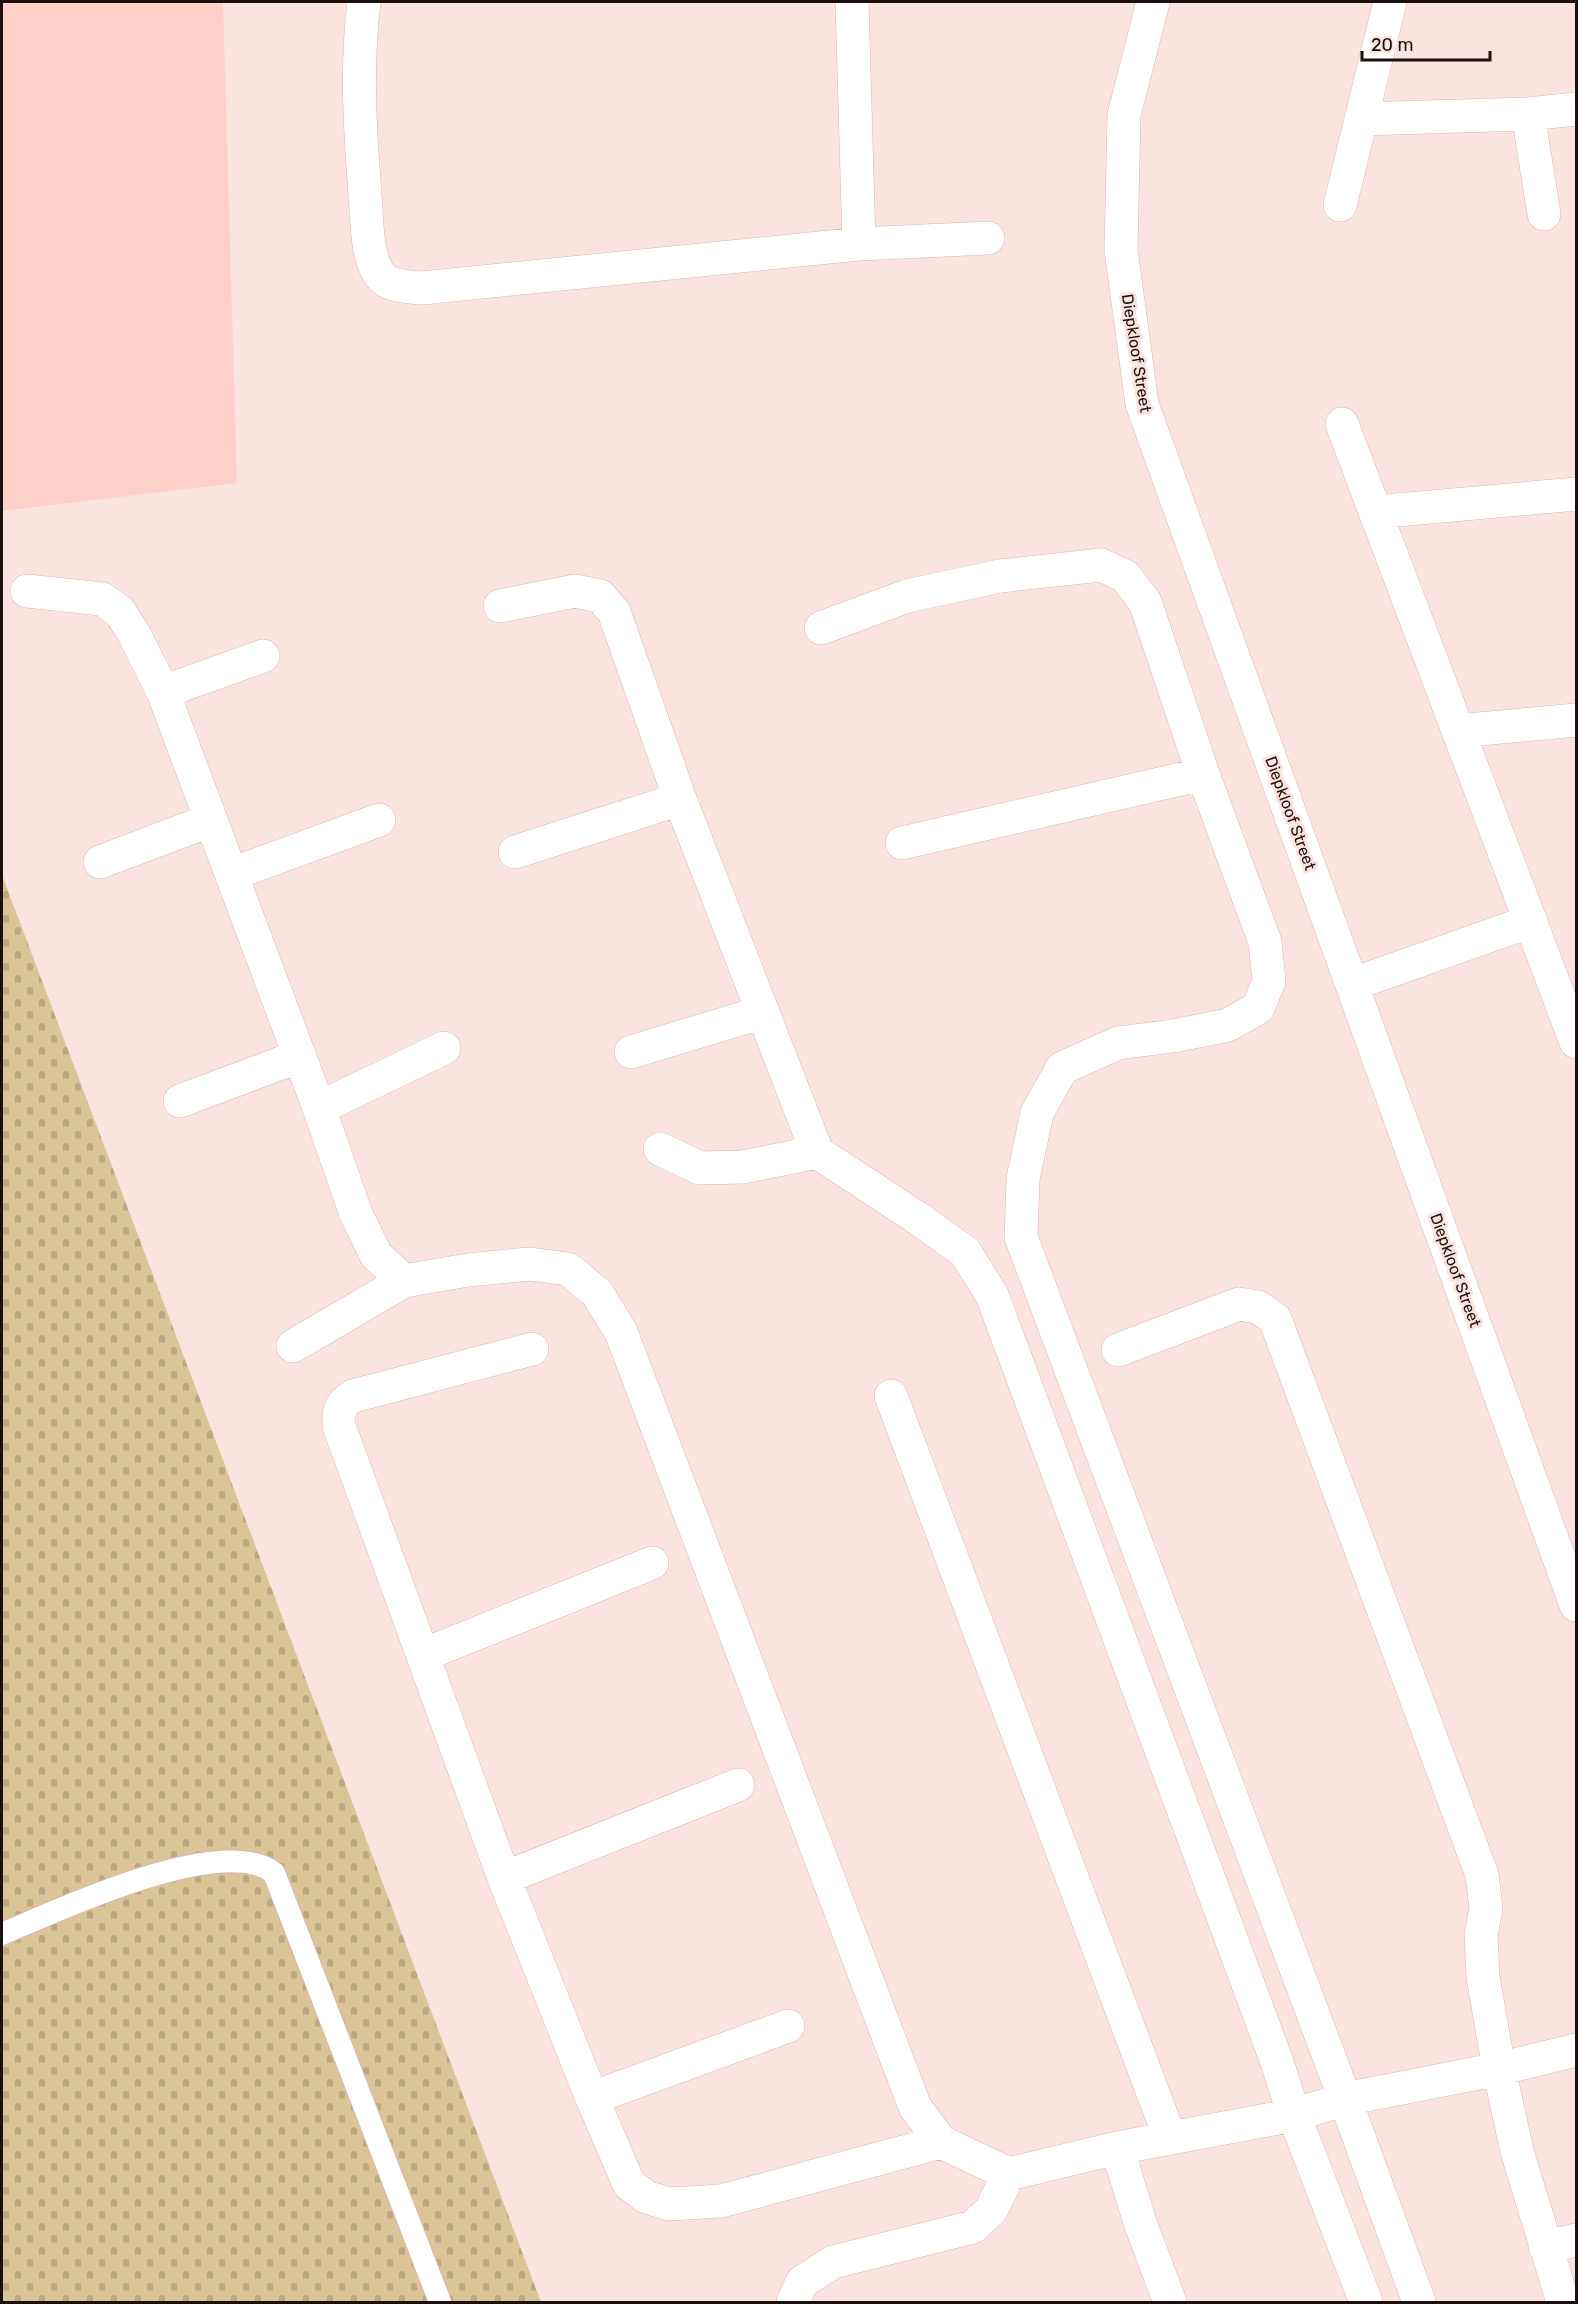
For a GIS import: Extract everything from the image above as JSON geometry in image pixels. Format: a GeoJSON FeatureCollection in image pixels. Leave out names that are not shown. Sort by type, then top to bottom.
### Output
{"type":"FeatureCollection","features":[{"type":"Feature","properties":{"kind":"street"},"geometry":{"type":"LineString","coordinates":[[364,2],[361,22],[359,107],[369,239],[374,265],[380,277],[397,285],[422,288],[493,283],[859,243],[988,238]]}},
{"type":"Feature","properties":{"kind":"street"},"geometry":{"type":"LineString","coordinates":[[852,2],[859,243]]}},
{"type":"Feature","properties":{"kind":"street","name":"Diepkloof Street"},"geometry":{"type":"LineString","coordinates":[[1153,2],[1124,115],[1121,250],[1143,404],[1576,1605]]}},
{"type":"Feature","properties":{"kind":"street"},"geometry":{"type":"LineString","coordinates":[[1341,205],[1390,2]]}},
{"type":"Feature","properties":{"kind":"street"},"geometry":{"type":"LineString","coordinates":[[1362,119],[1528,114],[1576,109]]}},
{"type":"Feature","properties":{"kind":"street"},"geometry":{"type":"LineString","coordinates":[[1528,114],[1544,214]]}},
{"type":"Feature","properties":{"kind":"street"},"geometry":{"type":"LineString","coordinates":[[1342,424],[1576,1042]]}},
{"type":"Feature","properties":{"kind":"street"},"geometry":{"type":"LineString","coordinates":[[1375,512],[1576,494]]}},
{"type":"Feature","properties":{"kind":"street"},"geometry":{"type":"LineString","coordinates":[[821,628],[907,596],[1000,576],[1101,565],[1125,576],[1145,602],[1203,774],[1265,942],[1269,981],[1258,1008],[1228,1025],[1173,1036],[1118,1043],[1062,1068],[1037,1113],[1023,1179],[1020,1237],[1345,2099],[1419,2302]]}},
{"type":"Feature","properties":{"kind":"street"},"geometry":{"type":"LineString","coordinates":[[27,591],[102,599],[120,612],[134,634],[163,692],[300,1056],[356,1214],[376,1255],[404,1281]]}},
{"type":"Feature","properties":{"kind":"street"},"geometry":{"type":"LineString","coordinates":[[500,606],[575,591],[600,597],[614,612],[680,799],[818,1152],[965,1252],[992,1295],[1277,2062],[1294,2115],[1366,2302]]}},
{"type":"Feature","properties":{"kind":"street"},"geometry":{"type":"LineString","coordinates":[[163,692],[263,656]]}},
{"type":"Feature","properties":{"kind":"street"},"geometry":{"type":"LineString","coordinates":[[1458,731],[1576,720]]}},
{"type":"Feature","properties":{"kind":"street"},"geometry":{"type":"LineString","coordinates":[[902,843],[1203,774]]}},
{"type":"Feature","properties":{"kind":"street"},"geometry":{"type":"LineString","coordinates":[[516,852],[680,799]]}},
{"type":"Feature","properties":{"kind":"street"},"geometry":{"type":"LineString","coordinates":[[100,862],[211,820]]}},
{"type":"Feature","properties":{"kind":"street"},"geometry":{"type":"LineString","coordinates":[[232,874],[380,820]]}},
{"type":"Feature","properties":{"kind":"street"},"geometry":{"type":"LineString","coordinates":[[1353,984],[1531,921]]}},
{"type":"Feature","properties":{"kind":"street"},"geometry":{"type":"LineString","coordinates":[[631,1052],[763,1012]]}},
{"type":"Feature","properties":{"kind":"street"},"geometry":{"type":"LineString","coordinates":[[319,1108],[444,1048]]}},
{"type":"Feature","properties":{"kind":"street"},"geometry":{"type":"LineString","coordinates":[[180,1101],[300,1056]]}},
{"type":"Feature","properties":{"kind":"street"},"geometry":{"type":"LineString","coordinates":[[660,1149],[700,1168],[743,1167],[818,1152]]}},
{"type":"Feature","properties":{"kind":"street"},"geometry":{"type":"LineString","coordinates":[[293,1346],[404,1281],[468,1270],[529,1264],[568,1269],[597,1293],[621,1332],[915,2107],[941,2142],[1008,2174],[1117,2148],[1294,2115],[1345,2099],[1499,2069],[1576,2050]]}},
{"type":"Feature","properties":{"kind":"street"},"geometry":{"type":"LineString","coordinates":[[1118,1350],[1239,1304],[1258,1307],[1275,1319],[1482,1875],[1486,1908],[1481,1935],[1483,1977],[1499,2069],[1517,2151],[1563,2302]]}},
{"type":"Feature","properties":{"kind":"street"},"geometry":{"type":"LineString","coordinates":[[532,1349],[353,1396],[343,1402],[338,1412],[339,1426],[504,1878],[629,2184],[646,2197],[669,2204],[721,2201],[941,2142]]}},
{"type":"Feature","properties":{"kind":"street"},"geometry":{"type":"LineString","coordinates":[[891,1396],[1170,2138]]}},
{"type":"Feature","properties":{"kind":"street"},"geometry":{"type":"LineString","coordinates":[[423,1655],[652,1563]]}},
{"type":"Feature","properties":{"kind":"street"},"geometry":{"type":"LineString","coordinates":[[504,1878],[738,1785]]}},
{"type":"Feature","properties":{"kind":"street"},"geometry":{"type":"LineString","coordinates":[[592,2098],[788,2026]]}},
{"type":"Feature","properties":{"kind":"street"},"geometry":{"type":"LineString","coordinates":[[1117,2148],[1141,2225],[1170,2302]]}},
{"type":"Feature","properties":{"kind":"street"},"geometry":{"type":"LineString","coordinates":[[793,2302],[802,2282],[833,2262],[973,2227],[991,2210],[1008,2174]]}},
{"type":"Feature","properties":{"kind":"street"},"geometry":{"type":"LineString","coordinates":[[1545,2247],[1576,2240]]}},
{"type":"Feature","properties":{"kind":"lane"},"geometry":{"type":"LineString","coordinates":[[2,1934],[125,1883],[175,1869],[205,1864],[243,1863],[266,1866],[274,1874],[440,2302]]}},
{"type":"Feature","properties":{"kind":"shaded area"},"geometry":{"type":"Polygon","coordinates":[[[2,2],[223,2],[237,483],[2,511],[2,2]]]}},
{"type":"Feature","properties":{"kind":"green space"},"geometry":{"type":"Polygon","coordinates":[[[2,875],[541,2302],[2,2302],[2,875]]]}}]}
